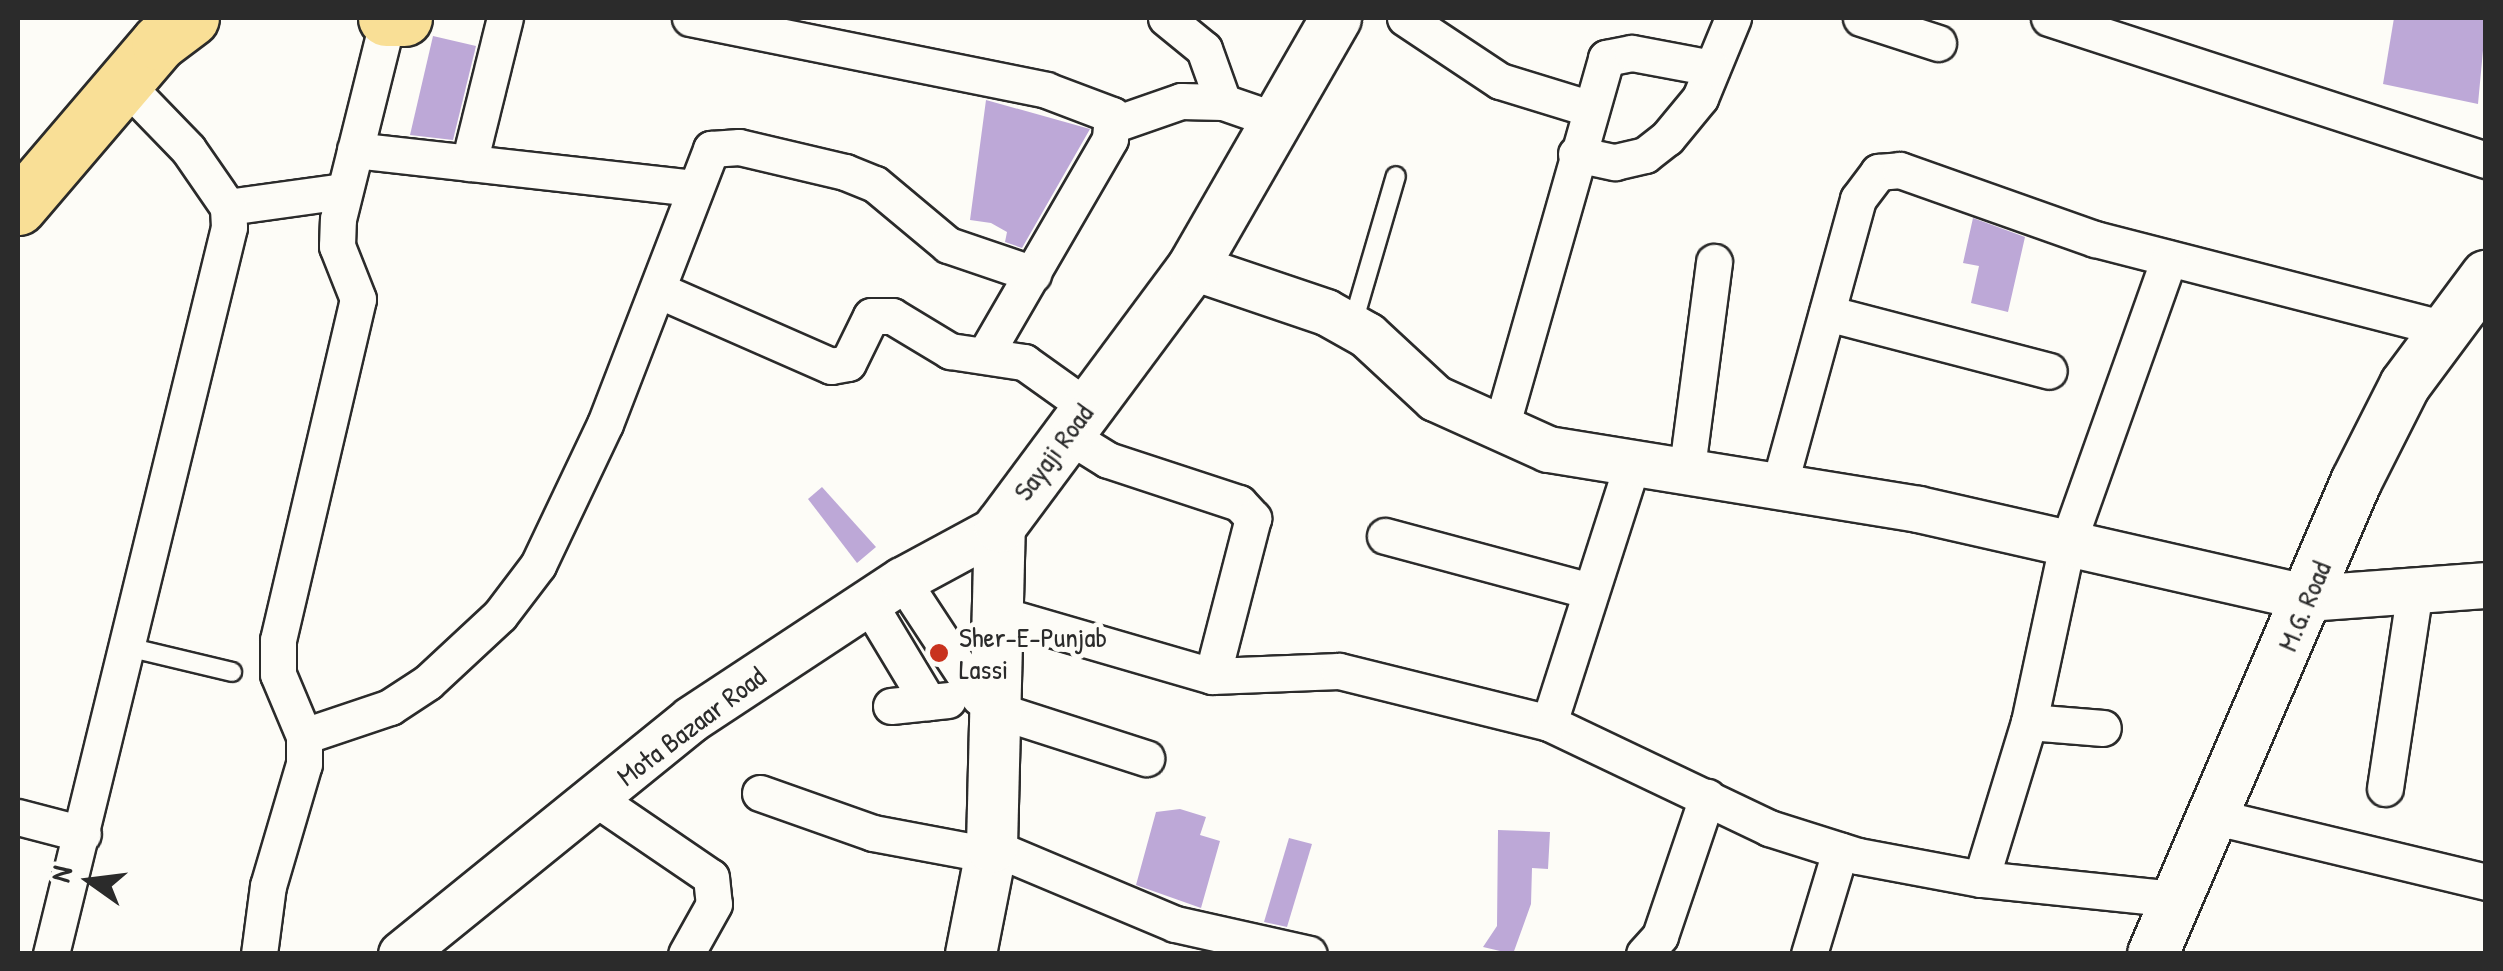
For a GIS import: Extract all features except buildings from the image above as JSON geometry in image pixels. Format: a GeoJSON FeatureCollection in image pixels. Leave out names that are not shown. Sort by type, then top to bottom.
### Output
{"type":"FeatureCollection","features":[{"type":"Feature","properties":{"kind":"main road"},"geometry":{"type":"LineString","coordinates":[[18,207],[128,87],[159,42],[191,18]]}},
{"type":"Feature","properties":{"kind":"main road"},"geometry":{"type":"LineString","coordinates":[[387,18],[404,18]]}},
{"type":"Feature","properties":{"kind":"main road","name":"Sayaji Road"},"geometry":{"type":"LineString","coordinates":[[971,954],[991,851],[989,700],[1000,528],[1192,267],[1282,122],[1336,18]]}},
{"type":"Feature","properties":{"kind":"main road","name":"M.G. Road"},"geometry":{"type":"LineString","coordinates":[[2152,954],[2364,466],[2442,328],[2486,276]]}},
{"type":"Feature","properties":{"kind":"street"},"geometry":{"type":"LineString","coordinates":[[259,954],[304,736],[278,674],[278,640],[358,299],[338,246],[344,192],[387,18]]}},
{"type":"Feature","properties":{"kind":"street"},"geometry":{"type":"LineString","coordinates":[[469,163],[505,18]]}},
{"type":"Feature","properties":{"kind":"street"},"geometry":{"type":"LineString","coordinates":[[690,18],[1046,90],[1098,106],[1115,124]]}},
{"type":"Feature","properties":{"kind":"street"},"geometry":{"type":"LineString","coordinates":[[1166,18],[1204,49],[1223,102]]}},
{"type":"Feature","properties":{"kind":"street"},"geometry":{"type":"LineString","coordinates":[[1405,18],[1500,82],[1588,108]]}},
{"type":"Feature","properties":{"kind":"street"},"geometry":{"type":"LineString","coordinates":[[1576,154],[1615,162],[1645,156],[1700,98],[1733,18]]}},
{"type":"Feature","properties":{"kind":"street"},"geometry":{"type":"LineString","coordinates":[[1861,18],[1938,43]]}},
{"type":"Feature","properties":{"kind":"street"},"geometry":{"type":"LineString","coordinates":[[2050,18],[2486,160]]}},
{"type":"Feature","properties":{"kind":"street"},"geometry":{"type":"LineString","coordinates":[[1500,431],[1588,108],[1616,52],[1712,68]]}},
{"type":"Feature","properties":{"kind":"street"},"geometry":{"type":"LineString","coordinates":[[51,954],[230,227],[228,207],[188,148],[128,87]]}},
{"type":"Feature","properties":{"kind":"street"},"geometry":{"type":"LineString","coordinates":[[985,355],[1115,124],[1180,101],[1223,102],[1282,122]]}},
{"type":"Feature","properties":{"kind":"street"},"geometry":{"type":"LineString","coordinates":[[304,736],[390,707],[500,615],[566,514],[658,290],[702,159],[723,146],[846,172],[875,184],[948,246],[1033,274]]}},
{"type":"Feature","properties":{"kind":"street"},"geometry":{"type":"LineString","coordinates":[[355,150],[692,188]]}},
{"type":"Feature","properties":{"kind":"street"},"geometry":{"type":"LineString","coordinates":[[1779,486],[1858,199],[1878,172],[1900,170],[2169,259],[2442,328]]}},
{"type":"Feature","properties":{"kind":"street"},"geometry":{"type":"LineString","coordinates":[[228,207],[344,192]]}},
{"type":"Feature","properties":{"kind":"street"},"geometry":{"type":"LineString","coordinates":[[1981,879],[2029,722],[2068,545],[2169,259]]}},
{"type":"Feature","properties":{"kind":"street"},"geometry":{"type":"LineString","coordinates":[[1686,475],[1714,262]]}},
{"type":"Feature","properties":{"kind":"street"},"geometry":{"type":"LineString","coordinates":[[1192,267],[1352,326],[1435,398],[1500,431],[1632,464],[1779,486],[2309,598],[2486,585]]}},
{"type":"Feature","properties":{"kind":"street"},"geometry":{"type":"LineString","coordinates":[[658,290],[831,366],[848,363],[866,322],[880,314],[950,351],[1024,362],[1108,460],[1239,503],[1253,518],[1212,676]]}},
{"type":"Feature","properties":{"kind":"street"},"geometry":{"type":"LineString","coordinates":[[1827,312],[2049,371]]}},
{"type":"Feature","properties":{"kind":"street"},"geometry":{"type":"LineString","coordinates":[[1549,723],[1632,464]]}},
{"type":"Feature","properties":{"kind":"street","name":"Mota Bazaar Road"},"geometry":{"type":"LineString","coordinates":[[402,954],[691,719],[885,591],[1000,528]]}},
{"type":"Feature","properties":{"kind":"street"},"geometry":{"type":"LineString","coordinates":[[1385,536],[1590,591]]}},
{"type":"Feature","properties":{"kind":"street"},"geometry":{"type":"LineString","coordinates":[[2385,788],[2415,590]]}},
{"type":"Feature","properties":{"kind":"street"},"geometry":{"type":"LineString","coordinates":[[885,591],[989,700]]}},
{"type":"Feature","properties":{"kind":"street"},"geometry":{"type":"LineString","coordinates":[[885,591],[928,702]]}},
{"type":"Feature","properties":{"kind":"street"},"geometry":{"type":"LineString","coordinates":[[995,613],[1212,676],[1338,671],[1549,723],[1707,797],[1840,851],[1981,879],[2176,899]]}},
{"type":"Feature","properties":{"kind":"street"},"geometry":{"type":"LineString","coordinates":[[891,706],[989,700],[1146,758]]}},
{"type":"Feature","properties":{"kind":"street"},"geometry":{"type":"LineString","coordinates":[[2029,722],[2102,728]]}},
{"type":"Feature","properties":{"kind":"street"},"geometry":{"type":"LineString","coordinates":[[760,793],[873,833],[991,851],[1175,924],[1309,954]]}},
{"type":"Feature","properties":{"kind":"street"},"geometry":{"type":"LineString","coordinates":[[1644,954],[1660,936],[1707,797]]}},
{"type":"Feature","properties":{"kind":"street"},"geometry":{"type":"LineString","coordinates":[[595,798],[710,876],[714,904],[686,954]]}},
{"type":"Feature","properties":{"kind":"street"},"geometry":{"type":"LineString","coordinates":[[2212,816],[2486,882]]}},
{"type":"Feature","properties":{"kind":"street"},"geometry":{"type":"LineString","coordinates":[[18,818],[83,834]]}},
{"type":"Feature","properties":{"kind":"street"},"geometry":{"type":"LineString","coordinates":[[1809,954],[1840,851]]}},
{"type":"Feature","properties":{"kind":"lane"},"geometry":{"type":"LineString","coordinates":[[1352,326],[1396,176]]}},
{"type":"Feature","properties":{"kind":"lane"},"geometry":{"type":"LineString","coordinates":[[128,646],[232,672]]}},
{"type":"Feature","properties":{"kind":"place","name":"Sher-E-Punjab Lassi"},"geometry":{"type":"Point","coordinates":[939,653]}}]}
